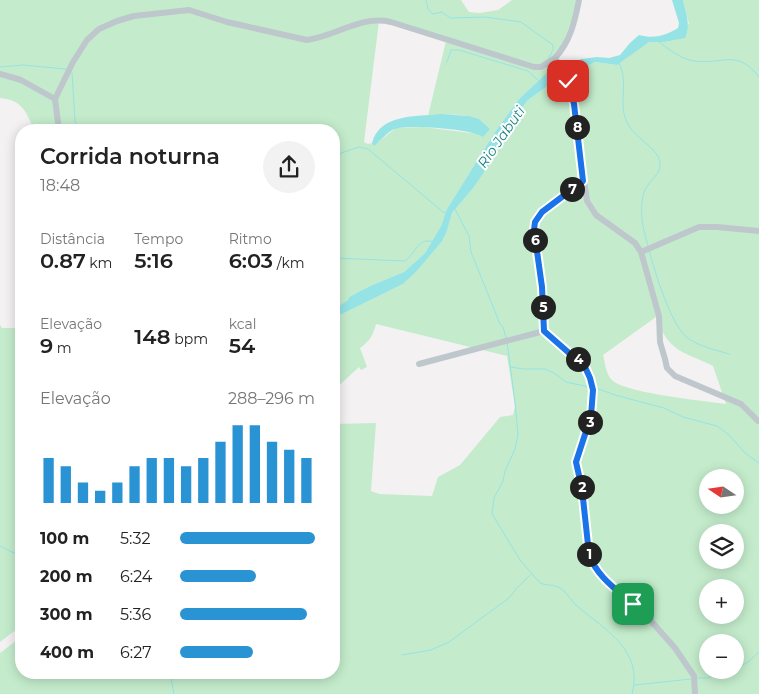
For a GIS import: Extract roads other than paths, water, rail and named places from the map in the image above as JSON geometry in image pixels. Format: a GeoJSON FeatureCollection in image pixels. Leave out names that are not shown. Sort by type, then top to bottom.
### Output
{"type":"FeatureCollection","features":[{"type":"Feature","properties":{"kind":"street"},"geometry":{"type":"LineString","coordinates":[[58,124],[55,99],[78,52],[87,40],[99,30],[129,17],[186,9],[204,13],[227,22],[301,39],[317,38],[377,19],[534,67],[541,67],[555,58],[563,49],[571,31],[579,0]]}},
{"type":"Feature","properties":{"kind":"street"},"geometry":{"type":"LineString","coordinates":[[555,58],[570,86],[574,104],[585,198],[596,215],[634,243],[641,252],[657,308],[660,342],[669,371],[675,376],[741,404],[758,421]]}},
{"type":"Feature","properties":{"kind":"street"},"geometry":{"type":"LineString","coordinates":[[0,74],[21,80],[55,99]]}},
{"type":"Feature","properties":{"kind":"street"},"geometry":{"type":"LineString","coordinates":[[583,181],[547,207],[539,216],[534,226],[542,287],[544,331],[585,367],[593,390],[591,416],[576,462],[582,489],[588,546],[592,563],[598,572],[650,621],[675,648],[694,676],[695,694]]}},
{"type":"Feature","properties":{"kind":"street"},"geometry":{"type":"LineString","coordinates":[[641,252],[699,227],[759,231]]}},
{"type":"Feature","properties":{"kind":"street"},"geometry":{"type":"LineString","coordinates":[[419,364],[544,331]]}},
{"type":"Feature","properties":{"kind":"water","name":"Rio Jabuti"},"geometry":{"type":"Polygon","coordinates":[[[672,0],[683,0],[688,24],[685,38],[663,42],[649,42],[617,65],[595,62],[568,76],[564,74],[567,81],[556,80],[528,100],[501,138],[488,166],[474,187],[452,213],[442,241],[415,273],[403,284],[340,315],[340,305],[348,300],[349,297],[404,272],[425,253],[441,226],[447,209],[495,132],[519,99],[553,67],[557,72],[563,73],[561,68],[581,59],[609,58],[620,55],[639,35],[654,37],[664,35],[678,28],[679,23],[672,0]]]}},
{"type":"Feature","properties":{"kind":"water"},"geometry":{"type":"Polygon","coordinates":[[[441,114],[469,116],[479,119],[490,129],[483,137],[477,134],[454,130],[426,127],[402,128],[390,132],[374,146],[372,143],[376,133],[391,121],[401,118],[441,114]]]}},
{"type":"Feature","properties":{"kind":"waterway"},"geometry":{"type":"LineString","coordinates":[[426,0],[428,9],[433,14],[442,12],[450,18],[485,17],[521,22],[553,45],[549,58]]}},
{"type":"Feature","properties":{"kind":"waterway"},"geometry":{"type":"LineString","coordinates":[[659,42],[676,54],[689,60],[704,62],[736,60],[751,68],[759,77]]}},
{"type":"Feature","properties":{"kind":"waterway"},"geometry":{"type":"LineString","coordinates":[[447,62],[451,50],[459,50],[528,71],[538,80]]}},
{"type":"Feature","properties":{"kind":"waterway"},"geometry":{"type":"LineString","coordinates":[[619,63],[623,79],[625,118],[632,131],[656,154],[660,164],[659,171],[645,190],[643,197],[643,226],[648,246]]}},
{"type":"Feature","properties":{"kind":"waterway"},"geometry":{"type":"LineString","coordinates":[[0,67],[23,65],[66,69]]}},
{"type":"Feature","properties":{"kind":"waterway"},"geometry":{"type":"LineString","coordinates":[[72,73],[76,124]]}},
{"type":"Feature","properties":{"kind":"waterway"},"geometry":{"type":"LineString","coordinates":[[340,155],[359,147],[368,149],[446,213]]}},
{"type":"Feature","properties":{"kind":"waterway"},"geometry":{"type":"LineString","coordinates":[[455,209],[469,236],[471,252],[506,338]]}},
{"type":"Feature","properties":{"kind":"waterway"},"geometry":{"type":"LineString","coordinates":[[340,258],[405,261],[424,241],[433,242]]}},
{"type":"Feature","properties":{"kind":"waterway"},"geometry":{"type":"LineString","coordinates":[[649,250],[664,298],[682,333],[698,344],[729,354]]}},
{"type":"Feature","properties":{"kind":"waterway"},"geometry":{"type":"LineString","coordinates":[[507,342],[518,435],[503,481],[494,498],[492,514],[520,560],[540,583],[556,586],[561,589],[577,606],[620,642],[632,665],[634,679],[632,694]]}},
{"type":"Feature","properties":{"kind":"waterway"},"geometry":{"type":"LineString","coordinates":[[511,367],[545,369],[566,382],[590,387]]}},
{"type":"Feature","properties":{"kind":"waterway"},"geometry":{"type":"LineString","coordinates":[[596,388],[664,408],[683,417],[717,426],[729,435],[745,453],[759,463]]}},
{"type":"Feature","properties":{"kind":"waterway"},"geometry":{"type":"LineString","coordinates":[[0,546],[15,553]]}},
{"type":"Feature","properties":{"kind":"waterway"},"geometry":{"type":"LineString","coordinates":[[402,655],[431,650],[449,642],[509,598],[531,574]]}},
{"type":"Feature","properties":{"kind":"waterway"},"geometry":{"type":"LineString","coordinates":[[744,664],[759,652]]}},
{"type":"Feature","properties":{"kind":"waterway"},"geometry":{"type":"LineString","coordinates":[[171,679],[174,694]]}},
{"type":"Feature","properties":{"kind":"waterway"},"geometry":{"type":"LineString","coordinates":[[635,685],[691,679]]}}]}
